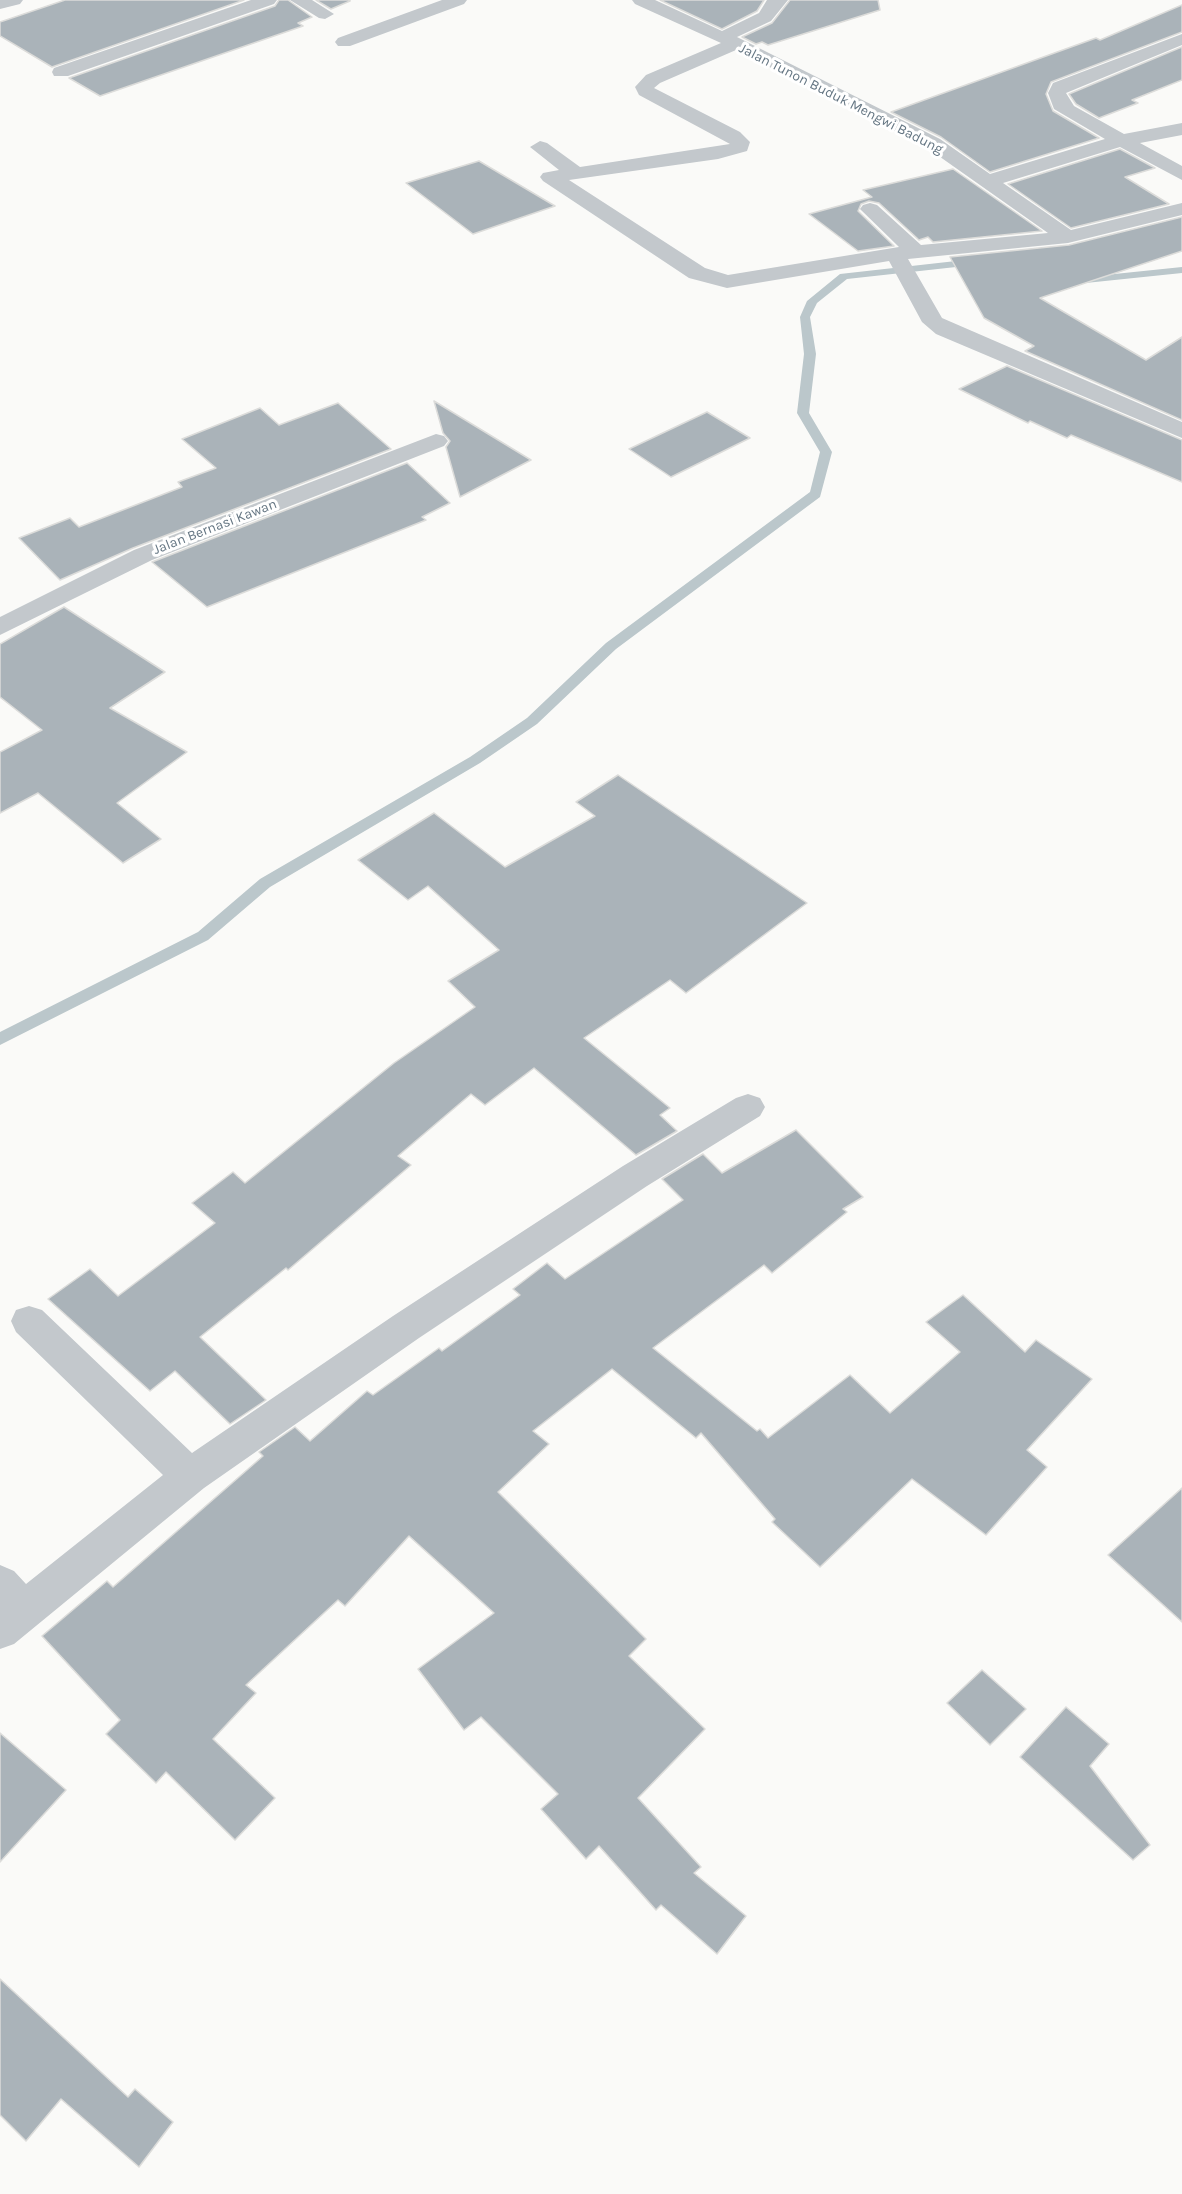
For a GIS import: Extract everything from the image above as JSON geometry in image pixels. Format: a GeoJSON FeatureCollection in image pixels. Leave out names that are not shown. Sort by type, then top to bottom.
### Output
{"type":"FeatureCollection","features":[{"type":"Feature","properties":{"kind":"street"},"geometry":{"type":"LineString","coordinates":[[0,4],[14,0]]}},
{"type":"Feature","properties":{"kind":"street"},"geometry":{"type":"LineString","coordinates":[[61,72],[268,0]]}},
{"type":"Feature","properties":{"kind":"street"},"geometry":{"type":"LineString","coordinates":[[299,0],[325,14]]}},
{"type":"Feature","properties":{"kind":"street"},"geometry":{"type":"LineString","coordinates":[[344,42],[458,0]]}},
{"type":"Feature","properties":{"kind":"street","name":"Jalan Tunon Buduk Mengwi Badung"},"geometry":{"type":"LineString","coordinates":[[641,0],[729,40],[933,144],[1068,237]]}},
{"type":"Feature","properties":{"kind":"street"},"geometry":{"type":"LineString","coordinates":[[779,0],[770,6],[770,12],[765,17],[729,40],[653,79],[644,87],[646,92],[733,136],[740,142],[740,147],[718,153],[550,177],[705,278],[727,282],[904,256],[1068,237],[1177,215]]}},
{"type":"Feature","properties":{"kind":"street"},"geometry":{"type":"LineString","coordinates":[[1182,39],[1060,87],[1057,93],[1061,105],[1067,110],[1182,174]]}},
{"type":"Feature","properties":{"kind":"street"},"geometry":{"type":"LineString","coordinates":[[987,181],[1123,140],[1182,129]]}},
{"type":"Feature","properties":{"kind":"street"},"geometry":{"type":"LineString","coordinates":[[540,147],[575,172]]}},
{"type":"Feature","properties":{"kind":"street"},"geometry":{"type":"LineString","coordinates":[[870,209],[904,256],[933,322],[957,335],[1182,431]]}},
{"type":"Feature","properties":{"kind":"street","name":"Jalan Bernasi Kawan"},"geometry":{"type":"LineString","coordinates":[[0,627],[151,551],[436,441]]}},
{"type":"Feature","properties":{"kind":"street"},"geometry":{"type":"LineString","coordinates":[[8,1608],[190,1476],[406,1327],[595,1202],[748,1107]]}},
{"type":"Feature","properties":{"kind":"street"},"geometry":{"type":"LineString","coordinates":[[29,1321],[190,1476]]}},
{"type":"Feature","properties":{"kind":"building"},"geometry":{"type":"Polygon","coordinates":[[[65,0],[244,0],[52,67],[0,36],[0,22],[65,0]]]}},
{"type":"Feature","properties":{"kind":"building"},"geometry":{"type":"Polygon","coordinates":[[[279,0],[288,0],[312,17],[298,23],[303,26],[100,96],[69,78],[275,6],[279,0]]]}},
{"type":"Feature","properties":{"kind":"building"},"geometry":{"type":"Polygon","coordinates":[[[316,0],[350,0],[350,1],[331,9],[316,0]]]}},
{"type":"Feature","properties":{"kind":"building"},"geometry":{"type":"Polygon","coordinates":[[[660,0],[764,0],[757,11],[722,29],[660,0]]]}},
{"type":"Feature","properties":{"kind":"building"},"geometry":{"type":"Polygon","coordinates":[[[790,0],[878,0],[880,10],[768,45],[762,42],[756,44],[742,37],[772,23],[790,0]]]}},
{"type":"Feature","properties":{"kind":"building"},"geometry":{"type":"Polygon","coordinates":[[[1182,5],[1182,32],[1051,82],[1046,94],[1053,111],[1099,138],[990,172],[941,137],[891,112],[1096,38],[1100,40],[1182,5]]]}},
{"type":"Feature","properties":{"kind":"building"},"geometry":{"type":"Polygon","coordinates":[[[1182,47],[1182,80],[1132,100],[1138,103],[1099,118],[1076,104],[1069,94],[1182,47]]]}},
{"type":"Feature","properties":{"kind":"building"},"geometry":{"type":"Polygon","coordinates":[[[1120,149],[1155,168],[1125,177],[1169,204],[1071,228],[1008,184],[1120,149]]]}},
{"type":"Feature","properties":{"kind":"building"},"geometry":{"type":"Polygon","coordinates":[[[479,161],[555,206],[473,234],[406,183],[479,161]]]}},
{"type":"Feature","properties":{"kind":"building"},"geometry":{"type":"Polygon","coordinates":[[[953,169],[1042,231],[933,242],[928,237],[919,240],[879,203],[869,201],[861,204],[858,211],[894,246],[858,251],[809,214],[872,197],[863,190],[953,169]]]}},
{"type":"Feature","properties":{"kind":"building"},"geometry":{"type":"Polygon","coordinates":[[[1182,217],[1182,251],[1040,298],[1146,360],[1182,337],[1182,420],[1025,351],[1034,346],[984,318],[950,257],[1069,245],[1182,217]]]}},
{"type":"Feature","properties":{"kind":"building"},"geometry":{"type":"Polygon","coordinates":[[[1007,366],[1182,440],[1182,482],[1071,435],[1067,438],[1030,421],[1028,423],[959,389],[1007,366]]]}},
{"type":"Feature","properties":{"kind":"building"},"geometry":{"type":"Polygon","coordinates":[[[434,401],[531,460],[460,497],[446,447],[450,441],[443,433],[434,401]]]}},
{"type":"Feature","properties":{"kind":"building"},"geometry":{"type":"Polygon","coordinates":[[[338,403],[391,449],[133,548],[60,580],[19,538],[70,518],[79,527],[182,487],[178,482],[216,468],[182,439],[260,408],[279,425],[338,403]]]}},
{"type":"Feature","properties":{"kind":"building"},"geometry":{"type":"Polygon","coordinates":[[[707,412],[750,438],[671,477],[629,449],[707,412]]]}},
{"type":"Feature","properties":{"kind":"building"},"geometry":{"type":"Polygon","coordinates":[[[407,463],[450,503],[422,517],[426,520],[207,607],[152,562],[407,463]]]}},
{"type":"Feature","properties":{"kind":"building"},"geometry":{"type":"Polygon","coordinates":[[[64,607],[165,672],[110,708],[187,752],[117,803],[161,839],[123,863],[38,793],[0,813],[0,752],[42,730],[0,697],[0,644],[64,607]]]}},
{"type":"Feature","properties":{"kind":"building"},"geometry":{"type":"Polygon","coordinates":[[[618,775],[807,903],[686,993],[670,980],[584,1038],[670,1108],[660,1115],[677,1131],[636,1155],[534,1068],[485,1105],[471,1094],[398,1156],[411,1165],[288,1270],[286,1268],[200,1337],[266,1400],[230,1424],[175,1371],[150,1391],[48,1299],[90,1269],[118,1296],[215,1223],[192,1203],[233,1172],[245,1183],[394,1063],[475,1007],[448,981],[499,950],[428,886],[408,900],[358,860],[434,813],[505,867],[595,816],[576,802],[618,775]]]}},
{"type":"Feature","properties":{"kind":"building"},"geometry":{"type":"Polygon","coordinates":[[[796,1130],[863,1197],[843,1209],[847,1212],[772,1273],[764,1265],[653,1348],[757,1431],[760,1429],[768,1438],[850,1375],[890,1413],[960,1352],[926,1322],[963,1295],[1025,1352],[1036,1340],[1092,1379],[1027,1450],[1047,1467],[986,1535],[912,1479],[820,1567],[772,1522],[775,1519],[701,1433],[696,1438],[612,1369],[533,1431],[549,1444],[498,1492],[646,1639],[629,1656],[705,1729],[638,1798],[701,1867],[694,1873],[746,1916],[717,1954],[661,1905],[656,1910],[599,1846],[586,1859],[541,1809],[558,1794],[481,1717],[464,1730],[418,1669],[494,1613],[409,1536],[345,1606],[338,1600],[246,1685],[256,1693],[213,1739],[275,1798],[235,1840],[166,1772],[156,1783],[106,1734],[120,1720],[42,1636],[107,1581],[113,1587],[263,1456],[259,1452],[295,1427],[310,1441],[367,1391],[373,1395],[439,1348],[442,1351],[520,1295],[513,1289],[547,1263],[565,1279],[683,1200],[662,1179],[703,1154],[722,1173],[796,1130]]]}},
{"type":"Feature","properties":{"kind":"building"},"geometry":{"type":"Polygon","coordinates":[[[1182,1488],[1182,1622],[1108,1555],[1182,1488]]]}},
{"type":"Feature","properties":{"kind":"building"},"geometry":{"type":"Polygon","coordinates":[[[982,1670],[1026,1709],[990,1745],[947,1703],[982,1670]]]}},
{"type":"Feature","properties":{"kind":"building"},"geometry":{"type":"Polygon","coordinates":[[[1066,1707],[1109,1744],[1090,1766],[1150,1845],[1133,1860],[1020,1757],[1066,1707]]]}},
{"type":"Feature","properties":{"kind":"building"},"geometry":{"type":"Polygon","coordinates":[[[0,1733],[66,1790],[0,1862],[0,1733]]]}},
{"type":"Feature","properties":{"kind":"building"},"geometry":{"type":"Polygon","coordinates":[[[0,1979],[128,2097],[135,2089],[173,2122],[139,2167],[61,2099],[26,2141],[0,2115],[0,1979]]]}},
{"type":"Feature","properties":{"kind":"waterway"},"geometry":{"type":"LineString","coordinates":[[0,1039],[203,936],[265,883],[475,760],[532,721],[611,646],[816,494],[826,452],[803,413],[810,354],[805,317],[812,301],[844,276],[956,264],[977,266]]}},
{"type":"Feature","properties":{"kind":"waterway"},"geometry":{"type":"LineString","coordinates":[[1076,281],[1182,270]]}}]}
